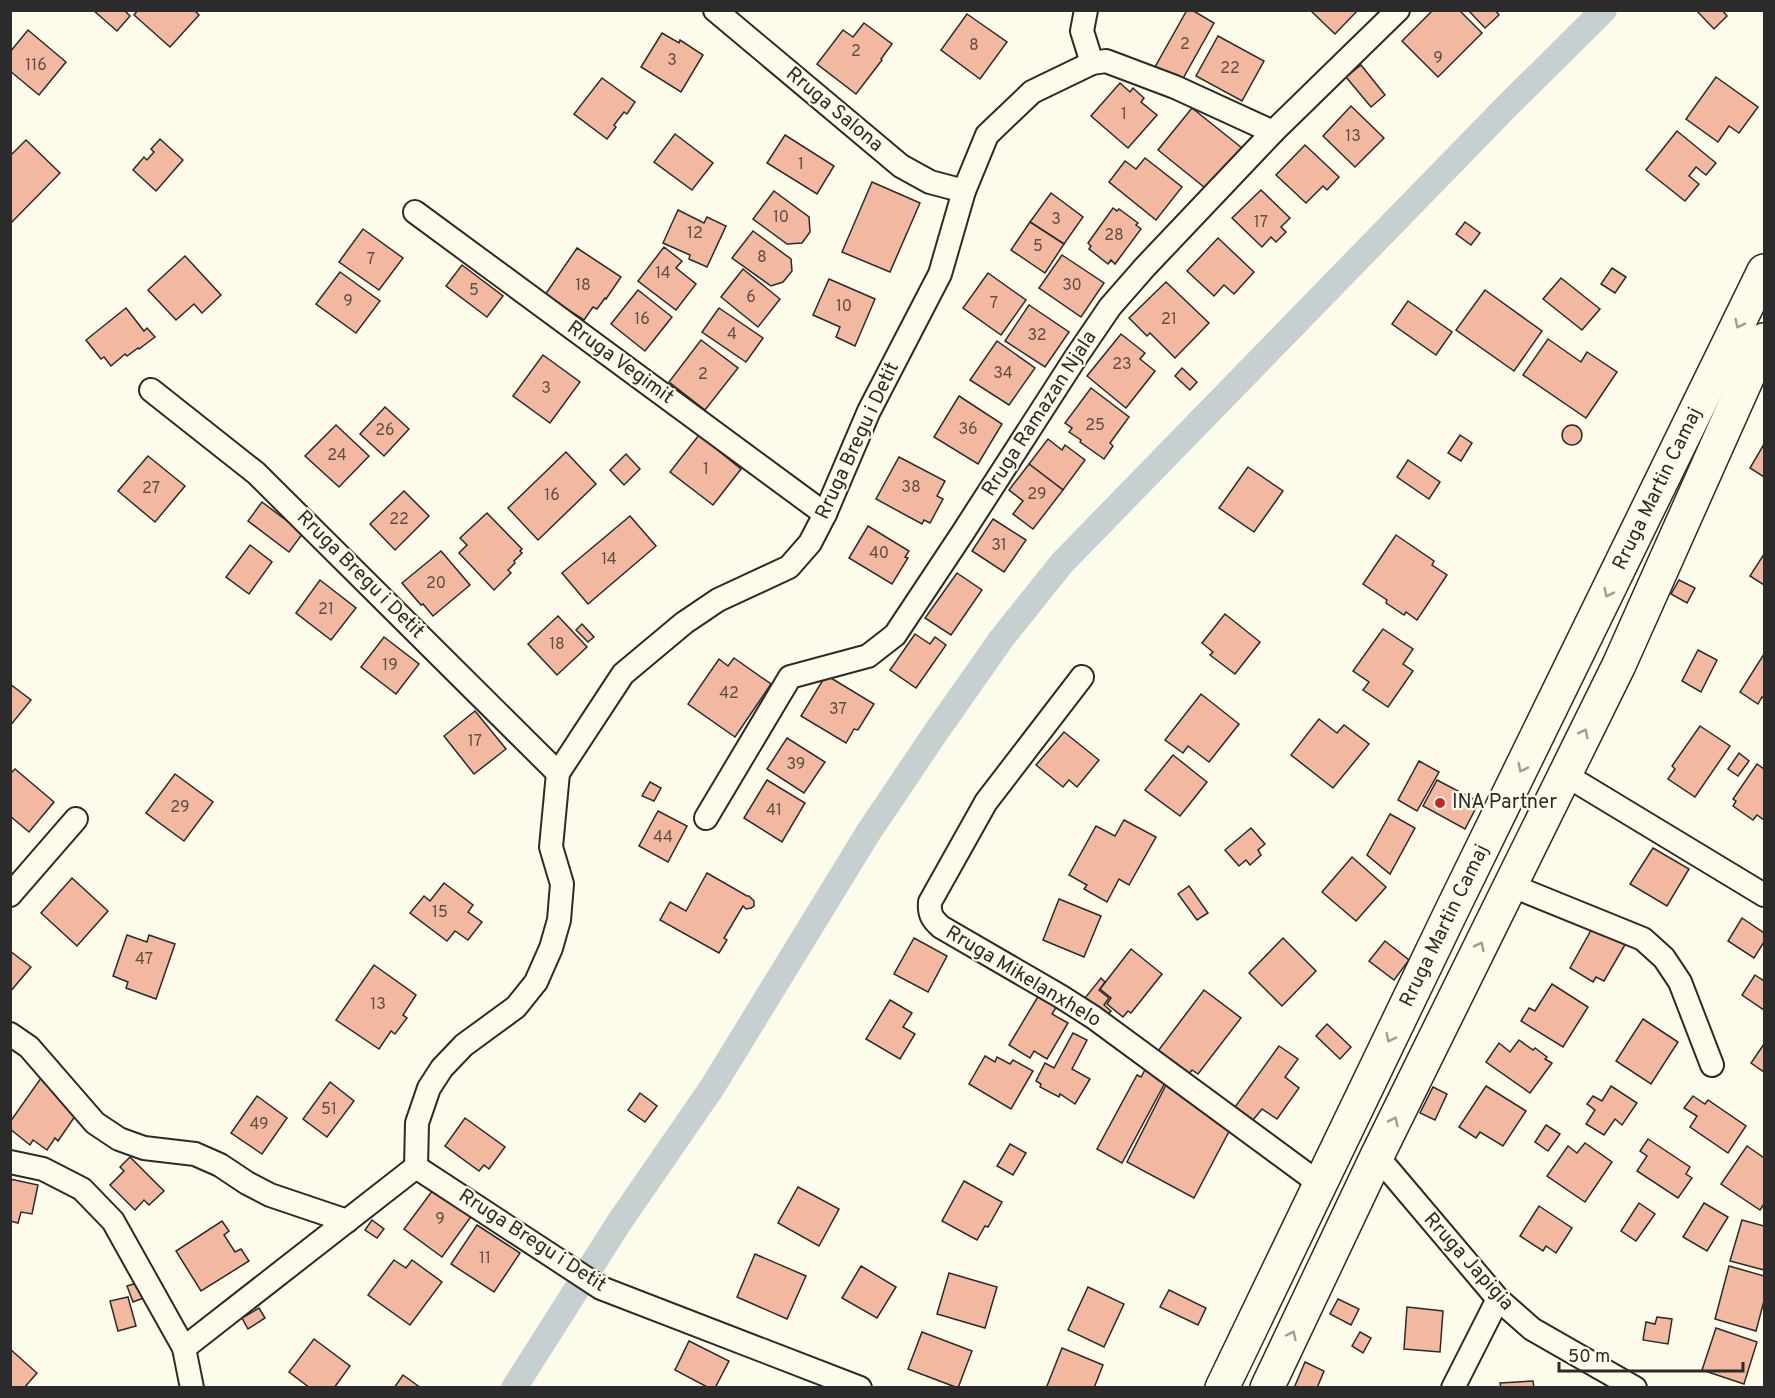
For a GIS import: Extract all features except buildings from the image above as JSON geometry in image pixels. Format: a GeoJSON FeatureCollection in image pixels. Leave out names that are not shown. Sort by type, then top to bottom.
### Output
{"type":"FeatureCollection","features":[{"type":"Feature","properties":{"kind":"highway","name":"Rruga Martin Camaj"},"geometry":{"type":"LineString","coordinates":[[1222,1388],[1764,271]]}},
{"type":"Feature","properties":{"kind":"highway","name":"Rruga Martin Camaj"},"geometry":{"type":"LineString","coordinates":[[1267,1388],[1377,1156],[1619,665],[1764,340]]}},
{"type":"Feature","properties":{"kind":"street","name":"Rruga Salona"},"geometry":{"type":"LineString","coordinates":[[715,10],[901,166],[930,182],[964,191]]}},
{"type":"Feature","properties":{"kind":"street"},"geometry":{"type":"LineString","coordinates":[[1086,10],[1082,31],[1092,63],[1106,61],[1135,71],[1273,132]]}},
{"type":"Feature","properties":{"kind":"street","name":"Rruga Ramazan Njala"},"geometry":{"type":"LineString","coordinates":[[706,818],[790,677],[868,656],[895,634],[1110,307],[1273,132],[1398,10]]}},
{"type":"Feature","properties":{"kind":"street","name":"Rruga Bregu i Detit"},"geometry":{"type":"LineString","coordinates":[[860,1388],[601,1288],[416,1167],[417,1123],[429,1088],[442,1068],[464,1045],[516,1007],[536,982],[551,948],[559,920],[562,884],[551,847],[558,773],[623,674],[684,623],[718,600],[789,567],[810,543],[825,514],[869,411],[940,274],[964,191],[987,135],[1032,92],[1092,63]]}},
{"type":"Feature","properties":{"kind":"street","name":"Rruga Vegimit"},"geometry":{"type":"LineString","coordinates":[[415,212],[825,514]]}},
{"type":"Feature","properties":{"kind":"street","name":"Rruga Bregu i Detit"},"geometry":{"type":"LineString","coordinates":[[151,390],[256,473],[558,773]]}},
{"type":"Feature","properties":{"kind":"street","name":"Rruga Mikelanxhelo"},"geometry":{"type":"LineString","coordinates":[[1082,677],[986,802],[930,902],[929,911],[933,920],[941,927],[1093,1017],[1320,1184]]}},
{"type":"Feature","properties":{"kind":"street"},"geometry":{"type":"LineString","coordinates":[[1564,774],[1764,895]]}},
{"type":"Feature","properties":{"kind":"street"},"geometry":{"type":"LineString","coordinates":[[10,895],[76,819]]}},
{"type":"Feature","properties":{"kind":"street"},"geometry":{"type":"LineString","coordinates":[[1510,885],[1643,939],[1664,958],[1680,982],[1712,1065]]}},
{"type":"Feature","properties":{"kind":"street"},"geometry":{"type":"LineString","coordinates":[[10,1034],[29,1047],[95,1123],[119,1139],[144,1148],[195,1154],[220,1165],[270,1195],[347,1221]]}},
{"type":"Feature","properties":{"kind":"street","name":"Rruga Japigia"},"geometry":{"type":"LineString","coordinates":[[1377,1156],[1498,1299],[1532,1329],[1635,1388]]}},
{"type":"Feature","properties":{"kind":"street"},"geometry":{"type":"LineString","coordinates":[[10,1162],[43,1169],[82,1189],[113,1221],[184,1348],[192,1388]]}},
{"type":"Feature","properties":{"kind":"street"},"geometry":{"type":"LineString","coordinates":[[184,1348],[416,1167]]}},
{"type":"Feature","properties":{"kind":"street"},"geometry":{"type":"LineString","coordinates":[[1454,1388],[1498,1299]]}},
{"type":"Feature","properties":{"kind":"waterway"},"geometry":{"type":"LineString","coordinates":[[514,1388],[620,1221],[713,1086],[868,833],[1002,638],[1062,563],[1507,106],[1604,10]]}},
{"type":"Feature","properties":{"kind":"place","name":"INA Partner"},"geometry":{"type":"Point","coordinates":[1440,803]}}]}
